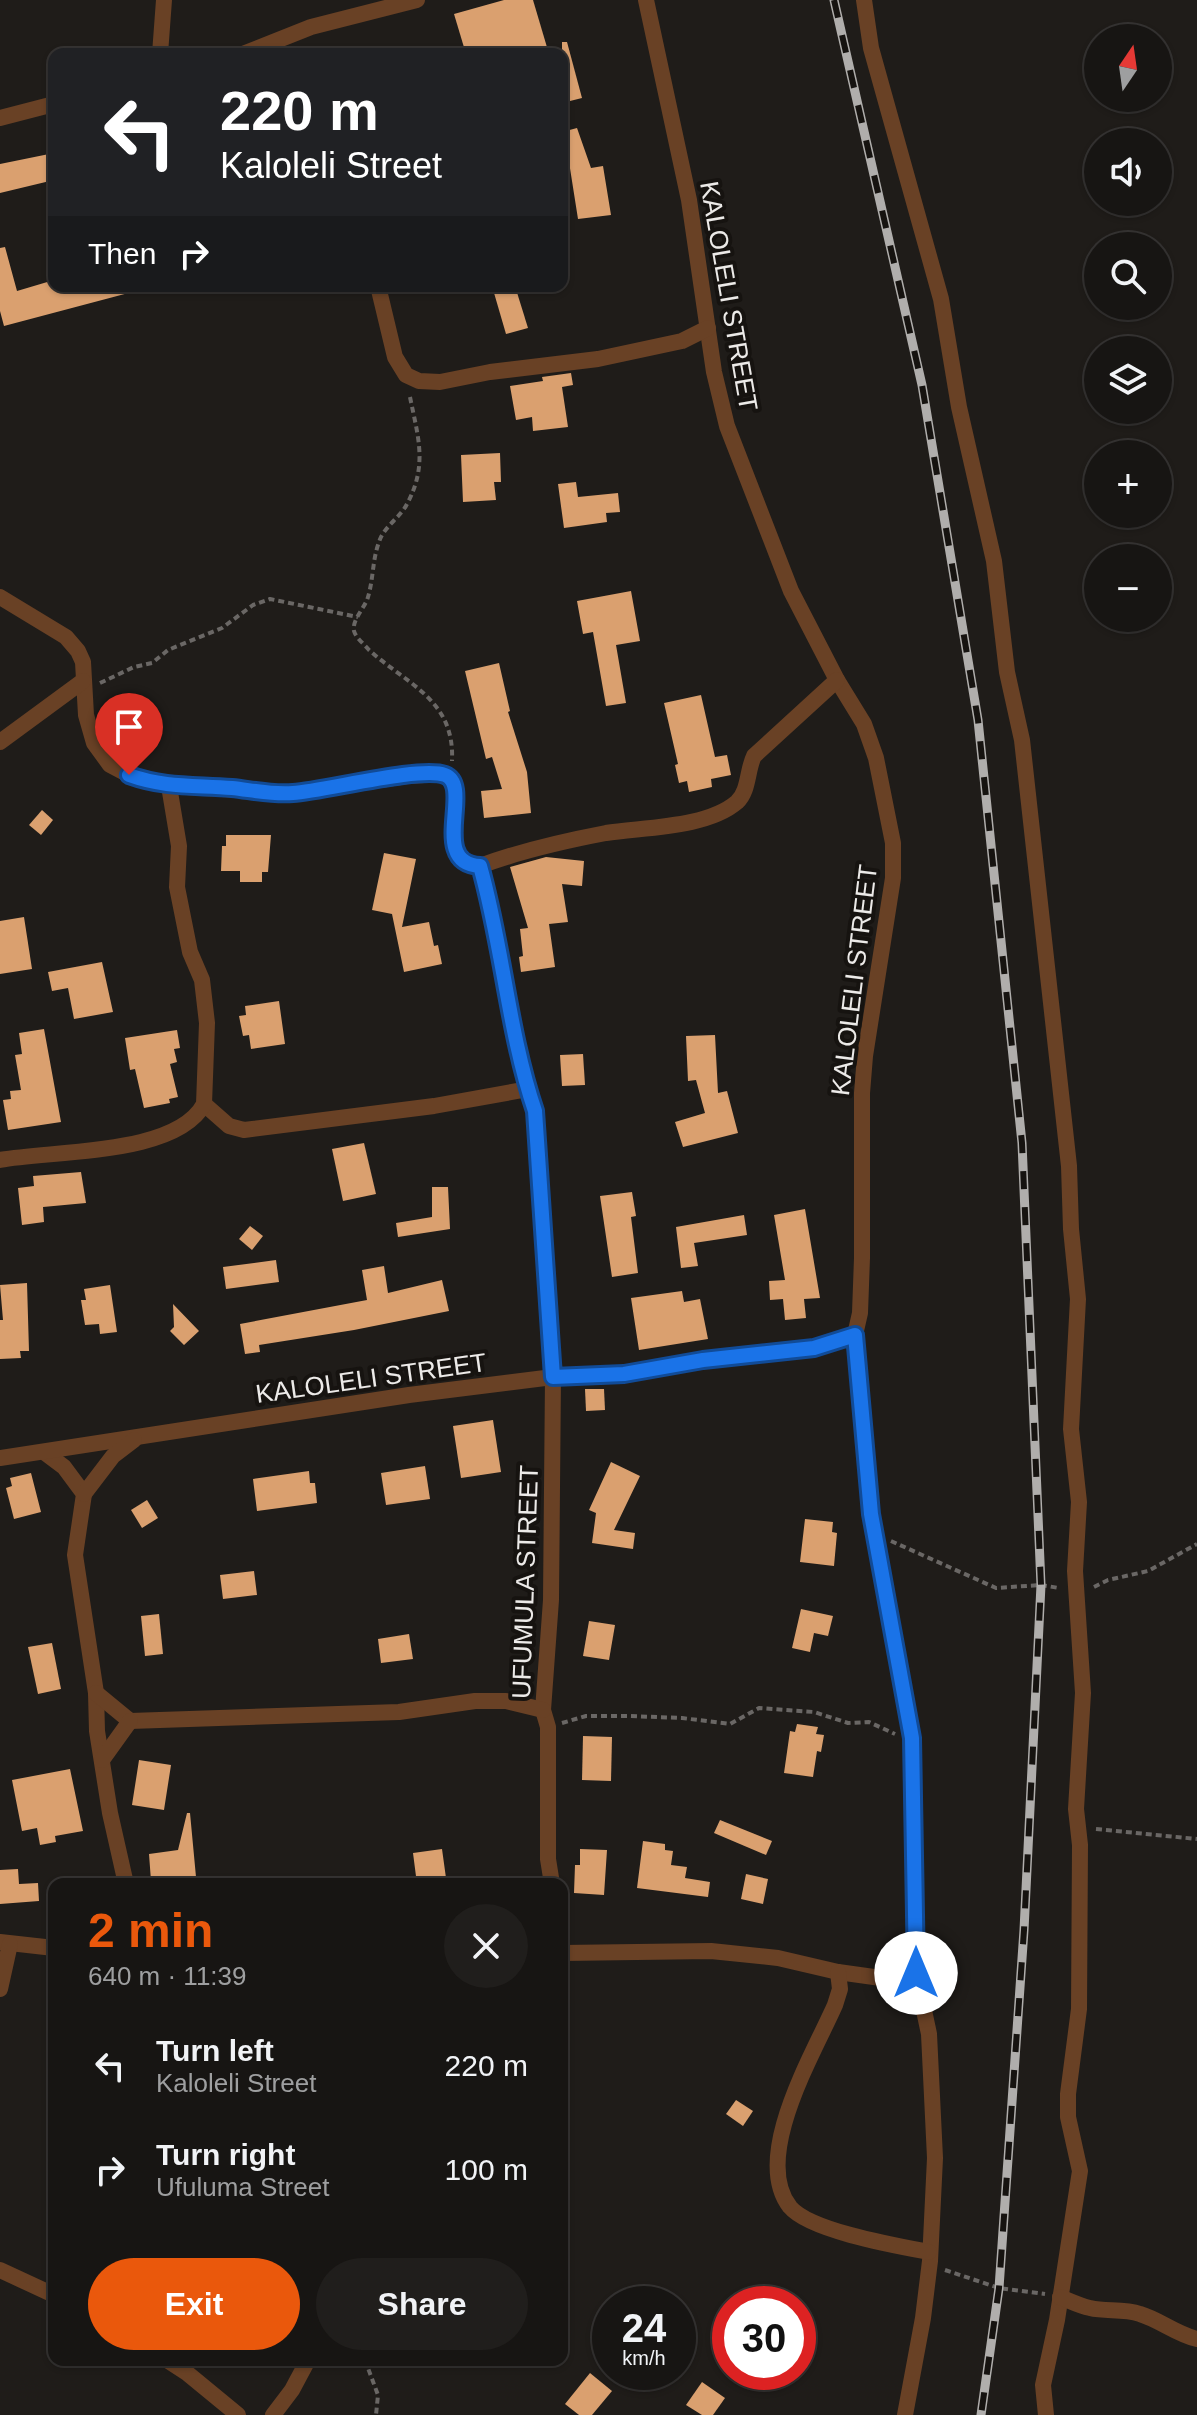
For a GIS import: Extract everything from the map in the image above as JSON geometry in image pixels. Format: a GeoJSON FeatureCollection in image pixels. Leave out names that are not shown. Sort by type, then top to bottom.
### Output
{"type":"FeatureCollection","features":[{"type":"Feature","properties":{"kind":"street"},"geometry":{"type":"LineString","coordinates":[[160,48],[164,0]]}},
{"type":"Feature","properties":{"kind":"street"},"geometry":{"type":"LineString","coordinates":[[259,48],[334,20],[417,0]]}},
{"type":"Feature","properties":{"kind":"street","name":"KALOLELI STREET"},"geometry":{"type":"LineString","coordinates":[[0,1458],[409,1395],[553,1377],[624,1374],[703,1360],[814,1348],[855,1335],[860,1313],[862,1273],[862,1093],[893,878],[893,843],[876,758],[864,724],[837,680],[791,591],[727,426],[714,372],[689,200],[646,0]]}},
{"type":"Feature","properties":{"kind":"street"},"geometry":{"type":"LineString","coordinates":[[864,0],[871,48],[941,299],[959,407],[994,561],[1007,672],[1022,740],[1069,1166],[1078,1299],[1071,1429],[1079,1502],[1076,1540],[1083,1693],[1076,1809],[1080,1845],[1079,2009],[1068,2117],[1080,2171],[1043,2385],[1046,2415]]}},
{"type":"Feature","properties":{"kind":"street"},"geometry":{"type":"LineString","coordinates":[[0,118],[48,106]]}},
{"type":"Feature","properties":{"kind":"street"},"geometry":{"type":"LineString","coordinates":[[379,292],[395,357],[406,375],[419,381],[440,382],[490,372],[598,359],[682,341],[708,328]]}},
{"type":"Feature","properties":{"kind":"street"},"geometry":{"type":"LineString","coordinates":[[0,597],[66,637],[78,651],[83,662],[86,715],[94,743],[110,765],[129,775],[169,786],[292,793],[407,776],[449,776],[456,798],[454,846],[471,866],[579,839],[669,826],[724,810],[743,794],[754,756],[837,680]]}},
{"type":"Feature","properties":{"kind":"street"},"geometry":{"type":"LineString","coordinates":[[0,742],[83,686]]}},
{"type":"Feature","properties":{"kind":"street"},"geometry":{"type":"LineString","coordinates":[[0,1160],[142,1144],[198,1115],[204,1104],[207,1023],[202,980],[190,952],[179,902],[179,846],[169,786]]}},
{"type":"Feature","properties":{"kind":"street","name":"UFUMULA STREET"},"geometry":{"type":"LineString","coordinates":[[480,866],[497,933],[510,1011],[535,1111],[553,1377],[551,1600],[543,1710],[548,1727],[548,1859],[551,1878]]}},
{"type":"Feature","properties":{"kind":"street"},"geometry":{"type":"LineString","coordinates":[[204,1104],[229,1126],[244,1130],[434,1106],[528,1089]]}},
{"type":"Feature","properties":{"kind":"street"},"geometry":{"type":"LineString","coordinates":[[855,1335],[871,1514],[912,1738],[916,1973],[929,2034],[935,2158],[923,2318],[905,2415]]}},
{"type":"Feature","properties":{"kind":"street"},"geometry":{"type":"LineString","coordinates":[[125,1878],[97,1731],[96,1693],[75,1555],[84,1494],[113,1456],[138,1437]]}},
{"type":"Feature","properties":{"kind":"street"},"geometry":{"type":"LineString","coordinates":[[44,1452],[64,1467],[84,1494]]}},
{"type":"Feature","properties":{"kind":"street"},"geometry":{"type":"LineString","coordinates":[[96,1693],[130,1721],[399,1712],[475,1701],[506,1701],[543,1710]]}},
{"type":"Feature","properties":{"kind":"street"},"geometry":{"type":"LineString","coordinates":[[102,1760],[130,1721]]}},
{"type":"Feature","properties":{"kind":"street"},"geometry":{"type":"LineString","coordinates":[[0,1989],[5,1943],[48,1947]]}},
{"type":"Feature","properties":{"kind":"street"},"geometry":{"type":"LineString","coordinates":[[568,1953],[711,1951],[778,1958],[881,1978],[916,1973]]}},
{"type":"Feature","properties":{"kind":"street"},"geometry":{"type":"LineString","coordinates":[[838,1972],[840,1989],[835,2005],[787,2108],[779,2142],[782,2192],[791,2209],[816,2222],[929,2257]]}},
{"type":"Feature","properties":{"kind":"street"},"geometry":{"type":"LineString","coordinates":[[0,2270],[48,2292]]}},
{"type":"Feature","properties":{"kind":"street"},"geometry":{"type":"LineString","coordinates":[[1060,2297],[1094,2310],[1110,2308],[1137,2313],[1159,2321],[1177,2333],[1197,2339]]}},
{"type":"Feature","properties":{"kind":"street"},"geometry":{"type":"LineString","coordinates":[[176,2366],[238,2415]]}},
{"type":"Feature","properties":{"kind":"street"},"geometry":{"type":"LineString","coordinates":[[273,2415],[305,2366]]}},
{"type":"Feature","properties":{"kind":"path"},"geometry":{"type":"LineString","coordinates":[[406,375],[422,462],[407,504],[382,534],[375,553],[368,597],[354,631],[389,667],[433,700],[449,727],[453,752],[449,776]]}},
{"type":"Feature","properties":{"kind":"path"},"geometry":{"type":"LineString","coordinates":[[83,686],[152,663],[168,650],[222,628],[253,605],[270,599],[358,617]]}},
{"type":"Feature","properties":{"kind":"path"},"geometry":{"type":"LineString","coordinates":[[877,1538],[898,1542],[996,1588],[1041,1585],[1078,1593],[1108,1580],[1148,1571],[1197,1544]]}},
{"type":"Feature","properties":{"kind":"path"},"geometry":{"type":"LineString","coordinates":[[548,1727],[586,1716],[682,1718],[730,1724],[759,1708],[814,1712],[848,1723],[869,1722],[887,1732],[912,1738]]}},
{"type":"Feature","properties":{"kind":"path"},"geometry":{"type":"LineString","coordinates":[[1078,1827],[1197,1839]]}},
{"type":"Feature","properties":{"kind":"path"},"geometry":{"type":"LineString","coordinates":[[929,2257],[949,2272],[985,2284],[1060,2297]]}},
{"type":"Feature","properties":{"kind":"path"},"geometry":{"type":"LineString","coordinates":[[367,2366],[378,2395],[376,2415]]}},
{"type":"Feature","properties":{"kind":"building"},"geometry":{"type":"Polygon","coordinates":[[[504,0],[533,0],[547,48],[464,48],[454,14],[504,0]]]}},
{"type":"Feature","properties":{"kind":"building"},"geometry":{"type":"Polygon","coordinates":[[[562,42],[567,42],[582,98],[568,102],[568,48],[562,48],[562,42]]]}},
{"type":"Feature","properties":{"kind":"building"},"geometry":{"type":"Polygon","coordinates":[[[577,128],[591,168],[603,166],[611,215],[578,219],[568,162],[568,130],[577,128]]]}},
{"type":"Feature","properties":{"kind":"building"},"geometry":{"type":"Polygon","coordinates":[[[48,154],[48,181],[0,193],[0,164],[48,154]]]}},
{"type":"Feature","properties":{"kind":"building"},"geometry":{"type":"Polygon","coordinates":[[[5,247],[17,291],[48,282],[48,292],[132,292],[4,326],[0,311],[0,248],[5,247]]]}},
{"type":"Feature","properties":{"kind":"building"},"geometry":{"type":"Polygon","coordinates":[[[494,292],[517,292],[528,328],[506,334],[494,292]]]}},
{"type":"Feature","properties":{"kind":"building"},"geometry":{"type":"Polygon","coordinates":[[[571,373],[573,385],[562,387],[568,427],[533,431],[532,417],[516,420],[510,386],[571,373]]]}},
{"type":"Feature","properties":{"kind":"building"},"geometry":{"type":"Polygon","coordinates":[[[500,453],[501,482],[494,482],[496,500],[463,502],[461,455],[500,453]]]}},
{"type":"Feature","properties":{"kind":"building"},"geometry":{"type":"Polygon","coordinates":[[[576,482],[578,497],[618,493],[620,512],[606,513],[607,522],[564,528],[558,484],[576,482]]]}},
{"type":"Feature","properties":{"kind":"building"},"geometry":{"type":"Polygon","coordinates":[[[631,591],[640,641],[616,645],[626,703],[606,706],[593,632],[583,634],[577,601],[631,591]]]}},
{"type":"Feature","properties":{"kind":"building"},"geometry":{"type":"Polygon","coordinates":[[[499,663],[508,712],[527,772],[531,813],[484,818],[481,791],[502,789],[492,757],[486,759],[465,671],[499,663]]]}},
{"type":"Feature","properties":{"kind":"building"},"geometry":{"type":"Polygon","coordinates":[[[701,695],[715,757],[727,755],[731,775],[711,779],[712,787],[689,792],[687,781],[679,783],[675,765],[678,764],[664,703],[701,695]]]}},
{"type":"Feature","properties":{"kind":"building"},"geometry":{"type":"Polygon","coordinates":[[[42,810],[53,820],[41,835],[29,825],[42,810]]]}},
{"type":"Feature","properties":{"kind":"building"},"geometry":{"type":"Polygon","coordinates":[[[226,835],[271,835],[268,872],[262,872],[262,882],[240,882],[240,871],[221,871],[222,846],[226,846],[226,835]]]}},
{"type":"Feature","properties":{"kind":"building"},"geometry":{"type":"Polygon","coordinates":[[[384,853],[416,859],[402,927],[429,922],[442,964],[404,972],[392,914],[372,910],[384,853]]]}},
{"type":"Feature","properties":{"kind":"building"},"geometry":{"type":"Polygon","coordinates":[[[546,857],[584,861],[582,886],[562,884],[568,922],[549,924],[555,967],[521,972],[520,929],[528,928],[510,867],[546,857]]]}},
{"type":"Feature","properties":{"kind":"building"},"geometry":{"type":"Polygon","coordinates":[[[24,917],[32,969],[0,974],[0,921],[24,917]]]}},
{"type":"Feature","properties":{"kind":"building"},"geometry":{"type":"Polygon","coordinates":[[[102,962],[113,1012],[74,1019],[68,988],[52,991],[48,972],[102,962]]]}},
{"type":"Feature","properties":{"kind":"building"},"geometry":{"type":"Polygon","coordinates":[[[279,1001],[285,1044],[251,1049],[249,1035],[243,1036],[239,1016],[246,1015],[245,1006],[279,1001]]]}},
{"type":"Feature","properties":{"kind":"building"},"geometry":{"type":"Polygon","coordinates":[[[44,1029],[61,1122],[8,1130],[3,1100],[11,1099],[10,1091],[21,1090],[15,1055],[22,1054],[19,1033],[44,1029]]]}},
{"type":"Feature","properties":{"kind":"building"},"geometry":{"type":"Polygon","coordinates":[[[177,1030],[180,1048],[174,1049],[177,1062],[170,1064],[178,1097],[169,1099],[170,1103],[144,1108],[135,1069],[130,1070],[125,1038],[177,1030]]]}},
{"type":"Feature","properties":{"kind":"building"},"geometry":{"type":"Polygon","coordinates":[[[715,1035],[718,1093],[727,1091],[738,1133],[683,1147],[675,1122],[705,1113],[696,1080],[688,1081],[686,1036],[715,1035]]]}},
{"type":"Feature","properties":{"kind":"building"},"geometry":{"type":"Polygon","coordinates":[[[583,1054],[585,1085],[562,1086],[560,1055],[583,1054]]]}},
{"type":"Feature","properties":{"kind":"building"},"geometry":{"type":"Polygon","coordinates":[[[364,1143],[376,1194],[343,1201],[332,1149],[364,1143]]]}},
{"type":"Feature","properties":{"kind":"building"},"geometry":{"type":"Polygon","coordinates":[[[81,1172],[86,1203],[43,1207],[44,1222],[22,1225],[18,1188],[34,1186],[33,1176],[81,1172]]]}},
{"type":"Feature","properties":{"kind":"building"},"geometry":{"type":"Polygon","coordinates":[[[432,1187],[448,1187],[450,1229],[398,1237],[396,1223],[432,1217],[432,1187]]]}},
{"type":"Feature","properties":{"kind":"building"},"geometry":{"type":"Polygon","coordinates":[[[632,1192],[636,1216],[631,1217],[638,1273],[612,1277],[600,1196],[632,1192]]]}},
{"type":"Feature","properties":{"kind":"building"},"geometry":{"type":"Polygon","coordinates":[[[805,1209],[820,1298],[804,1299],[806,1318],[785,1320],[783,1299],[770,1300],[769,1281],[785,1280],[774,1215],[805,1209]]]}},
{"type":"Feature","properties":{"kind":"building"},"geometry":{"type":"Polygon","coordinates":[[[744,1215],[747,1235],[694,1243],[698,1266],[681,1268],[676,1227],[744,1215]]]}},
{"type":"Feature","properties":{"kind":"building"},"geometry":{"type":"Polygon","coordinates":[[[250,1226],[263,1236],[252,1250],[239,1239],[250,1226]]]}},
{"type":"Feature","properties":{"kind":"building"},"geometry":{"type":"Polygon","coordinates":[[[276,1260],[279,1282],[226,1289],[223,1267],[276,1260]]]}},
{"type":"Feature","properties":{"kind":"building"},"geometry":{"type":"Polygon","coordinates":[[[384,1266],[388,1293],[442,1280],[449,1311],[259,1345],[260,1352],[245,1354],[240,1324],[367,1300],[362,1270],[384,1266]]]}},
{"type":"Feature","properties":{"kind":"building"},"geometry":{"type":"Polygon","coordinates":[[[27,1283],[29,1351],[20,1351],[21,1358],[0,1359],[0,1320],[3,1320],[0,1285],[27,1283]]]}},
{"type":"Feature","properties":{"kind":"building"},"geometry":{"type":"Polygon","coordinates":[[[110,1285],[117,1332],[100,1334],[99,1324],[85,1325],[81,1300],[86,1300],[84,1289],[110,1285]]]}},
{"type":"Feature","properties":{"kind":"building"},"geometry":{"type":"Polygon","coordinates":[[[682,1291],[684,1302],[700,1299],[708,1339],[639,1350],[631,1298],[682,1291]]]}},
{"type":"Feature","properties":{"kind":"building"},"geometry":{"type":"Polygon","coordinates":[[[173,1304],[199,1331],[184,1345],[170,1331],[174,1327],[173,1304]]]}},
{"type":"Feature","properties":{"kind":"building"},"geometry":{"type":"Polygon","coordinates":[[[585,1389],[604,1389],[605,1410],[586,1411],[585,1389]]]}},
{"type":"Feature","properties":{"kind":"building"},"geometry":{"type":"Polygon","coordinates":[[[493,1420],[501,1472],[461,1478],[453,1426],[493,1420]]]}},
{"type":"Feature","properties":{"kind":"building"},"geometry":{"type":"Polygon","coordinates":[[[611,1462],[640,1476],[614,1530],[635,1533],[633,1549],[592,1543],[596,1513],[589,1510],[611,1462]]]}},
{"type":"Feature","properties":{"kind":"building"},"geometry":{"type":"Polygon","coordinates":[[[425,1466],[430,1499],[386,1505],[381,1473],[425,1466]]]}},
{"type":"Feature","properties":{"kind":"building"},"geometry":{"type":"Polygon","coordinates":[[[309,1471],[310,1483],[315,1483],[317,1503],[257,1511],[253,1479],[309,1471]]]}},
{"type":"Feature","properties":{"kind":"building"},"geometry":{"type":"Polygon","coordinates":[[[31,1473],[41,1512],[14,1519],[6,1488],[12,1486],[10,1478],[31,1473]]]}},
{"type":"Feature","properties":{"kind":"building"},"geometry":{"type":"Polygon","coordinates":[[[147,1500],[158,1518],[142,1528],[131,1510],[147,1500]]]}},
{"type":"Feature","properties":{"kind":"building"},"geometry":{"type":"Polygon","coordinates":[[[805,1519],[833,1522],[832,1532],[837,1533],[834,1566],[800,1562],[805,1519]]]}},
{"type":"Feature","properties":{"kind":"building"},"geometry":{"type":"Polygon","coordinates":[[[254,1571],[257,1595],[223,1599],[220,1575],[254,1571]]]}},
{"type":"Feature","properties":{"kind":"building"},"geometry":{"type":"Polygon","coordinates":[[[801,1609],[833,1616],[828,1636],[814,1633],[810,1652],[792,1648],[801,1609]]]}},
{"type":"Feature","properties":{"kind":"building"},"geometry":{"type":"Polygon","coordinates":[[[159,1614],[163,1654],[145,1656],[141,1616],[159,1614]]]}},
{"type":"Feature","properties":{"kind":"building"},"geometry":{"type":"Polygon","coordinates":[[[589,1621],[615,1625],[609,1660],[583,1656],[589,1621]]]}},
{"type":"Feature","properties":{"kind":"building"},"geometry":{"type":"Polygon","coordinates":[[[409,1634],[413,1659],[381,1663],[378,1639],[409,1634]]]}},
{"type":"Feature","properties":{"kind":"building"},"geometry":{"type":"Polygon","coordinates":[[[52,1643],[61,1689],[38,1694],[28,1647],[52,1643]]]}},
{"type":"Feature","properties":{"kind":"building"},"geometry":{"type":"Polygon","coordinates":[[[797,1724],[818,1727],[816,1734],[824,1735],[821,1752],[817,1751],[813,1777],[784,1773],[790,1731],[795,1732],[797,1724]]]}},
{"type":"Feature","properties":{"kind":"building"},"geometry":{"type":"Polygon","coordinates":[[[583,1736],[612,1737],[611,1781],[582,1780],[583,1736]]]}},
{"type":"Feature","properties":{"kind":"building"},"geometry":{"type":"Polygon","coordinates":[[[139,1760],[171,1765],[164,1810],[132,1805],[139,1760]]]}},
{"type":"Feature","properties":{"kind":"building"},"geometry":{"type":"Polygon","coordinates":[[[70,1769],[83,1831],[55,1836],[56,1842],[40,1845],[37,1828],[22,1831],[12,1780],[70,1769]]]}},
{"type":"Feature","properties":{"kind":"building"},"geometry":{"type":"Polygon","coordinates":[[[187,1813],[190,1813],[196,1877],[151,1878],[149,1854],[178,1850],[187,1813]]]}},
{"type":"Feature","properties":{"kind":"building"},"geometry":{"type":"Polygon","coordinates":[[[720,1820],[772,1841],[766,1855],[714,1833],[720,1820]]]}},
{"type":"Feature","properties":{"kind":"building"},"geometry":{"type":"Polygon","coordinates":[[[643,1841],[665,1844],[665,1850],[673,1851],[671,1865],[687,1867],[685,1878],[710,1882],[708,1897],[637,1888],[643,1841]]]}},
{"type":"Feature","properties":{"kind":"building"},"geometry":{"type":"Polygon","coordinates":[[[442,1849],[446,1878],[416,1878],[413,1853],[442,1849]]]}},
{"type":"Feature","properties":{"kind":"building"},"geometry":{"type":"Polygon","coordinates":[[[580,1849],[607,1850],[604,1895],[574,1893],[575,1865],[580,1865],[580,1849]]]}},
{"type":"Feature","properties":{"kind":"building"},"geometry":{"type":"Polygon","coordinates":[[[18,1869],[19,1884],[38,1883],[39,1901],[0,1904],[0,1870],[18,1869]]]}},
{"type":"Feature","properties":{"kind":"building"},"geometry":{"type":"Polygon","coordinates":[[[746,1874],[768,1879],[763,1904],[741,1899],[746,1874]]]}},
{"type":"Feature","properties":{"kind":"building"},"geometry":{"type":"Polygon","coordinates":[[[736,2100],[753,2111],[743,2126],[726,2114],[736,2100]]]}},
{"type":"Feature","properties":{"kind":"building"},"geometry":{"type":"Polygon","coordinates":[[[590,2373],[592,2390],[612,2391],[592,2415],[579,2415],[565,2404],[590,2373]]]}},
{"type":"Feature","properties":{"kind":"building"},"geometry":{"type":"Polygon","coordinates":[[[702,2382],[725,2398],[713,2415],[702,2415],[686,2405],[702,2382]]]}},
{"type":"Feature","properties":{"kind":"railway"},"geometry":{"type":"LineString","coordinates":[[834,0],[922,385],[978,720],[1022,1143],[1041,1585],[1024,1930],[999,2288],[981,2415]]}},
{"type":"Feature","properties":{"kind":"route"},"geometry":{"type":"LineString","coordinates":[[129,775],[169,786],[292,793],[407,776],[449,776],[456,798],[454,846],[471,866],[480,866],[497,933],[523,1075],[535,1111],[553,1377],[624,1374],[703,1360],[814,1348],[855,1335],[871,1514],[912,1738],[916,1973]]}}]}
